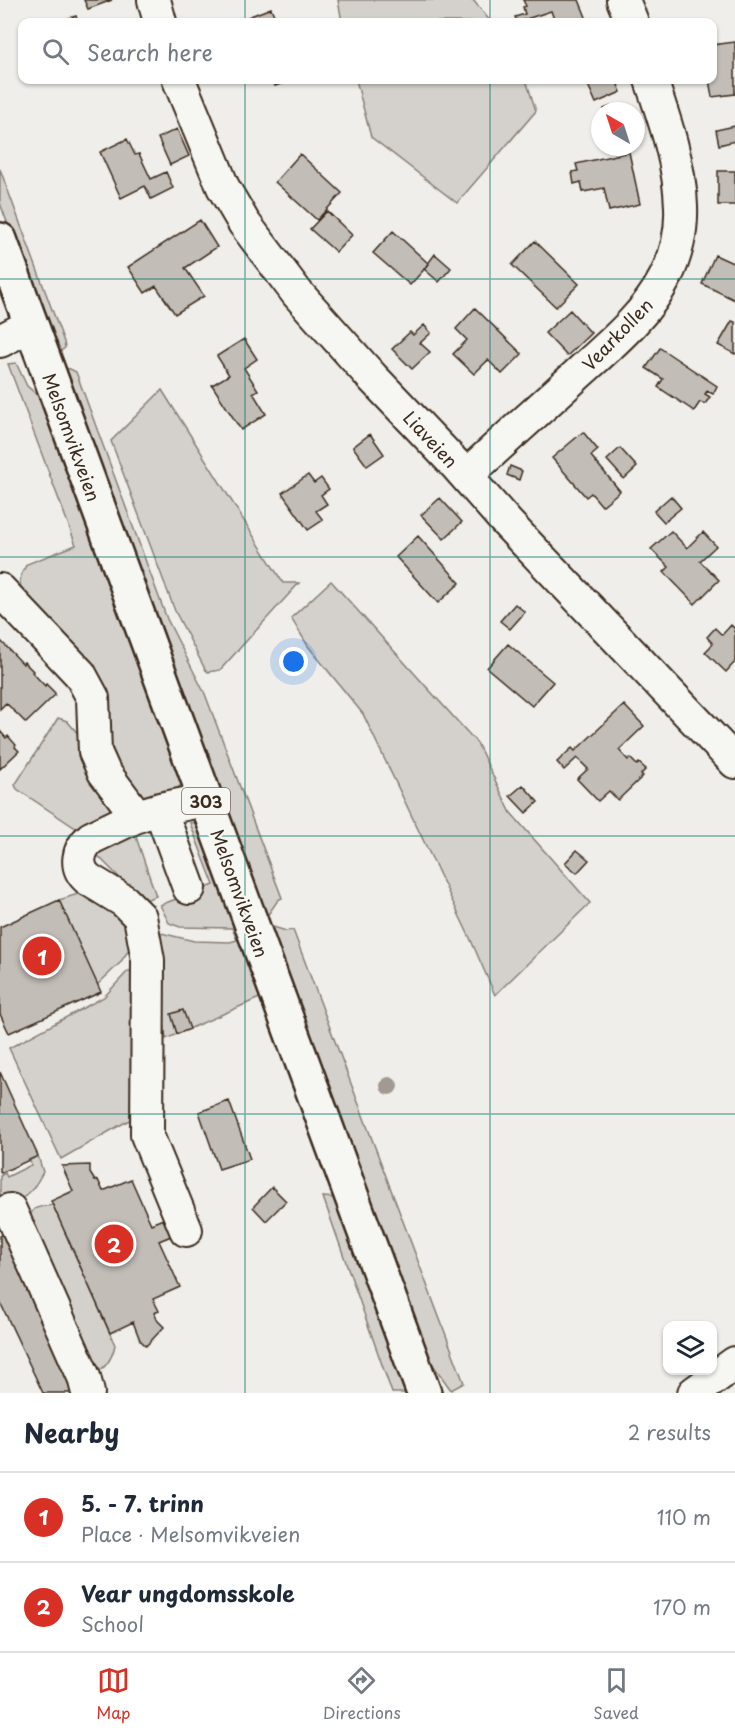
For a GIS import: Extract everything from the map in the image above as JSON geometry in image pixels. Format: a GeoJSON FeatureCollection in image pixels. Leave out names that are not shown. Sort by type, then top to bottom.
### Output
{"type":"FeatureCollection","features":[{"type":"Feature","properties":{"kind":"main road","name":"Melsomvikveien"},"geometry":{"type":"LineString","coordinates":[[0,240],[424,1393]]}},
{"type":"Feature","properties":{"kind":"street"},"geometry":{"type":"LineString","coordinates":[[154,0],[159,18]]}},
{"type":"Feature","properties":{"kind":"street"},"geometry":{"type":"LineString","coordinates":[[623,0],[630,18]]}},
{"type":"Feature","properties":{"kind":"street","name":"Liaveien"},"geometry":{"type":"LineString","coordinates":[[181,84],[215,170],[244,223],[301,297],[508,524],[735,762]]}},
{"type":"Feature","properties":{"kind":"street","name":"Vearkollen"},"geometry":{"type":"LineString","coordinates":[[466,476],[601,353],[636,318],[666,278],[675,254],[680,225],[679,180],[665,121],[652,84]]}},
{"type":"Feature","properties":{"kind":"street"},"geometry":{"type":"LineString","coordinates":[[0,341],[31,325]]}},
{"type":"Feature","properties":{"kind":"street"},"geometry":{"type":"LineString","coordinates":[[0,590],[80,674],[93,698],[95,753],[104,771],[148,812],[189,888]]}},
{"type":"Feature","properties":{"kind":"street"},"geometry":{"type":"LineString","coordinates":[[186,1230],[147,1135],[148,960],[140,917],[124,901],[83,875],[79,864],[81,849],[91,838],[148,812],[206,800]]}},
{"type":"Feature","properties":{"kind":"street"},"geometry":{"type":"LineString","coordinates":[[10,1210],[84,1377],[88,1393]]}},
{"type":"Feature","properties":{"kind":"street"},"geometry":{"type":"LineString","coordinates":[[694,1393],[735,1363]]}},
{"type":"Feature","properties":{"kind":"shaded area"},"geometry":{"type":"Polygon","coordinates":[[[338,0],[473,0],[488,18],[341,18],[338,0]]]}},
{"type":"Feature","properties":{"kind":"shaded area"},"geometry":{"type":"Polygon","coordinates":[[[357,84],[527,84],[536,111],[457,203],[371,137],[357,84]]]}},
{"type":"Feature","properties":{"kind":"shaded area"},"geometry":{"type":"Polygon","coordinates":[[[0,169],[64,342],[65,348],[59,352],[53,347],[0,203],[0,169]]]}},
{"type":"Feature","properties":{"kind":"shaded area"},"geometry":{"type":"Polygon","coordinates":[[[16,363],[27,386],[44,401],[185,778],[181,785],[171,793],[152,798],[137,798],[122,778],[110,742],[22,591],[21,577],[27,564],[76,545],[8,364],[16,363]]]}},
{"type":"Feature","properties":{"kind":"shaded area"},"geometry":{"type":"Polygon","coordinates":[[[65,368],[76,372],[167,619],[205,694],[282,898],[267,916],[270,926],[286,931],[293,930],[464,1383],[451,1390],[421,1348],[65,368]]]}},
{"type":"Feature","properties":{"kind":"shaded area"},"geometry":{"type":"Polygon","coordinates":[[[162,390],[283,583],[299,583],[220,670],[208,672],[205,669],[175,611],[111,441],[162,390]]]}},
{"type":"Feature","properties":{"kind":"shaded area"},"geometry":{"type":"Polygon","coordinates":[[[331,581],[477,743],[511,813],[590,903],[495,995],[363,714],[308,646],[291,618],[331,581]]]}},
{"type":"Feature","properties":{"kind":"shaded area"},"geometry":{"type":"Polygon","coordinates":[[[58,718],[67,721],[80,736],[118,807],[85,827],[74,827],[17,789],[15,785],[58,718]]]}},
{"type":"Feature","properties":{"kind":"shaded area"},"geometry":{"type":"Polygon","coordinates":[[[196,822],[201,826],[264,996],[166,1039],[154,938],[161,933],[194,941],[230,942],[237,940],[232,928],[180,927],[169,923],[160,905],[214,885],[190,823],[196,822]]]}},
{"type":"Feature","properties":{"kind":"shaded area"},"geometry":{"type":"Polygon","coordinates":[[[133,828],[156,896],[145,900],[91,849],[133,828]]]}},
{"type":"Feature","properties":{"kind":"shaded area"},"geometry":{"type":"Polygon","coordinates":[[[78,894],[95,900],[126,918],[130,948],[120,963],[97,985],[59,900],[78,894]]]}},
{"type":"Feature","properties":{"kind":"shaded area"},"geometry":{"type":"Polygon","coordinates":[[[128,971],[138,971],[140,974],[131,1119],[61,1159],[9,1048],[104,997],[128,971]]]}},
{"type":"Feature","properties":{"kind":"shaded area"},"geometry":{"type":"Polygon","coordinates":[[[38,1156],[43,1172],[35,1186],[21,1199],[0,1208],[0,1176],[5,1173],[7,1177],[31,1165],[30,1160],[38,1156]]]}},
{"type":"Feature","properties":{"kind":"shaded area"},"geometry":{"type":"Polygon","coordinates":[[[323,1197],[336,1198],[411,1393],[392,1393],[323,1197]]]}},
{"type":"Feature","properties":{"kind":"shaded area"},"geometry":{"type":"Polygon","coordinates":[[[53,1205],[115,1345],[108,1363],[93,1374],[28,1225],[32,1211],[42,1206],[53,1205]]]}},
{"type":"Feature","properties":{"kind":"building"},"geometry":{"type":"Polygon","coordinates":[[[84,0],[112,0],[88,9],[84,0]]]}},
{"type":"Feature","properties":{"kind":"building"},"geometry":{"type":"Polygon","coordinates":[[[523,0],[579,0],[586,18],[554,18],[551,11],[529,18],[515,18],[525,14],[523,7],[526,6],[523,0]]]}},
{"type":"Feature","properties":{"kind":"building"},"geometry":{"type":"Polygon","coordinates":[[[271,8],[275,18],[245,18],[271,8]]]}},
{"type":"Feature","properties":{"kind":"building"},"geometry":{"type":"Polygon","coordinates":[[[735,42],[735,94],[712,97],[710,84],[717,84],[717,44],[735,42]]]}},
{"type":"Feature","properties":{"kind":"building"},"geometry":{"type":"Polygon","coordinates":[[[618,84],[621,92],[596,102],[588,85],[618,84]]]}},
{"type":"Feature","properties":{"kind":"building"},"geometry":{"type":"Polygon","coordinates":[[[735,126],[735,141],[719,145],[716,130],[735,126]]]}},
{"type":"Feature","properties":{"kind":"building"},"geometry":{"type":"Polygon","coordinates":[[[177,129],[189,156],[170,165],[158,138],[177,129]]]}},
{"type":"Feature","properties":{"kind":"building"},"geometry":{"type":"Polygon","coordinates":[[[127,139],[135,155],[139,154],[151,179],[166,172],[173,188],[151,199],[145,186],[121,198],[100,152],[127,139]]]}},
{"type":"Feature","properties":{"kind":"building"},"geometry":{"type":"Polygon","coordinates":[[[300,154],[342,193],[317,220],[275,182],[300,154]]]}},
{"type":"Feature","properties":{"kind":"building"},"geometry":{"type":"Polygon","coordinates":[[[611,156],[630,156],[640,204],[609,211],[604,188],[583,192],[581,182],[574,184],[572,172],[578,171],[576,164],[611,156]]]}},
{"type":"Feature","properties":{"kind":"building"},"geometry":{"type":"Polygon","coordinates":[[[718,171],[735,171],[735,205],[718,205],[718,171]]]}},
{"type":"Feature","properties":{"kind":"building"},"geometry":{"type":"Polygon","coordinates":[[[327,211],[352,235],[336,252],[310,229],[327,211]]]}},
{"type":"Feature","properties":{"kind":"building"},"geometry":{"type":"Polygon","coordinates":[[[200,220],[217,247],[185,268],[204,296],[175,314],[156,286],[145,293],[128,267],[200,220]]]}},
{"type":"Feature","properties":{"kind":"building"},"geometry":{"type":"Polygon","coordinates":[[[393,231],[429,264],[410,285],[373,253],[393,231]]]}},
{"type":"Feature","properties":{"kind":"building"},"geometry":{"type":"Polygon","coordinates":[[[535,241],[579,284],[556,307],[512,265],[535,241]]]}},
{"type":"Feature","properties":{"kind":"building"},"geometry":{"type":"Polygon","coordinates":[[[435,254],[451,268],[439,282],[424,269],[435,254]]]}},
{"type":"Feature","properties":{"kind":"building"},"geometry":{"type":"Polygon","coordinates":[[[715,255],[735,264],[735,300],[702,284],[715,255]]]}},
{"type":"Feature","properties":{"kind":"building"},"geometry":{"type":"Polygon","coordinates":[[[475,308],[522,354],[502,374],[488,360],[474,374],[453,354],[467,340],[456,329],[475,308]]]}},
{"type":"Feature","properties":{"kind":"building"},"geometry":{"type":"Polygon","coordinates":[[[570,310],[591,333],[567,356],[545,333],[570,310]]]}},
{"type":"Feature","properties":{"kind":"building"},"geometry":{"type":"Polygon","coordinates":[[[732,321],[735,322],[735,354],[718,345],[732,321]]]}},
{"type":"Feature","properties":{"kind":"building"},"geometry":{"type":"Polygon","coordinates":[[[424,325],[431,333],[420,343],[430,352],[412,369],[392,349],[410,332],[413,335],[424,325]]]}},
{"type":"Feature","properties":{"kind":"building"},"geometry":{"type":"Polygon","coordinates":[[[244,339],[257,359],[244,368],[258,390],[253,393],[266,414],[241,430],[212,385],[229,375],[217,356],[244,339]]]}},
{"type":"Feature","properties":{"kind":"building"},"geometry":{"type":"Polygon","coordinates":[[[660,348],[717,386],[713,394],[707,391],[705,394],[710,397],[705,404],[700,402],[694,411],[658,387],[663,379],[646,368],[660,348]]]}},
{"type":"Feature","properties":{"kind":"building"},"geometry":{"type":"Polygon","coordinates":[[[583,432],[598,450],[591,456],[620,491],[602,506],[591,493],[586,497],[552,458],[583,432]]]}},
{"type":"Feature","properties":{"kind":"building"},"geometry":{"type":"Polygon","coordinates":[[[370,434],[384,454],[367,466],[353,447],[370,434]]]}},
{"type":"Feature","properties":{"kind":"building"},"geometry":{"type":"Polygon","coordinates":[[[620,448],[637,467],[624,479],[607,460],[620,448]]]}},
{"type":"Feature","properties":{"kind":"building"},"geometry":{"type":"Polygon","coordinates":[[[510,466],[522,471],[519,480],[507,475],[510,466]]]}},
{"type":"Feature","properties":{"kind":"building"},"geometry":{"type":"Polygon","coordinates":[[[308,475],[314,483],[321,478],[329,489],[321,495],[327,504],[316,511],[323,520],[308,530],[282,493],[308,475]]]}},
{"type":"Feature","properties":{"kind":"building"},"geometry":{"type":"Polygon","coordinates":[[[671,496],[681,508],[664,522],[654,511],[671,496]]]}},
{"type":"Feature","properties":{"kind":"building"},"geometry":{"type":"Polygon","coordinates":[[[440,498],[462,522],[444,539],[421,515],[440,498]]]}},
{"type":"Feature","properties":{"kind":"building"},"geometry":{"type":"Polygon","coordinates":[[[671,531],[687,548],[703,532],[716,546],[700,561],[719,580],[695,604],[664,572],[669,567],[651,549],[671,531]]]}},
{"type":"Feature","properties":{"kind":"building"},"geometry":{"type":"Polygon","coordinates":[[[418,536],[460,583],[438,603],[396,557],[418,536]]]}},
{"type":"Feature","properties":{"kind":"building"},"geometry":{"type":"Polygon","coordinates":[[[515,604],[525,612],[510,629],[500,621],[515,604]]]}},
{"type":"Feature","properties":{"kind":"building"},"geometry":{"type":"Polygon","coordinates":[[[731,625],[735,629],[735,662],[726,672],[705,652],[713,644],[707,637],[715,628],[722,635],[731,625]]]}},
{"type":"Feature","properties":{"kind":"building"},"geometry":{"type":"Polygon","coordinates":[[[0,640],[33,671],[45,686],[46,684],[55,693],[26,723],[6,703],[0,709],[0,640]]]}},
{"type":"Feature","properties":{"kind":"building"},"geometry":{"type":"Polygon","coordinates":[[[508,644],[553,682],[532,706],[487,668],[508,644]]]}},
{"type":"Feature","properties":{"kind":"building"},"geometry":{"type":"Polygon","coordinates":[[[624,705],[644,726],[619,750],[628,760],[630,758],[637,765],[639,763],[646,769],[641,774],[643,776],[618,800],[609,791],[598,801],[577,779],[588,769],[577,758],[564,770],[557,762],[572,748],[575,751],[624,705]]]}},
{"type":"Feature","properties":{"kind":"building"},"geometry":{"type":"Polygon","coordinates":[[[0,731],[6,738],[8,736],[19,751],[0,769],[0,731]]]}},
{"type":"Feature","properties":{"kind":"building"},"geometry":{"type":"Polygon","coordinates":[[[523,785],[538,802],[526,813],[510,796],[523,785]]]}},
{"type":"Feature","properties":{"kind":"building"},"geometry":{"type":"Polygon","coordinates":[[[577,850],[589,860],[577,873],[565,863],[577,850]]]}},
{"type":"Feature","properties":{"kind":"building"},"geometry":{"type":"Polygon","coordinates":[[[59,900],[101,992],[9,1033],[0,1014],[0,927],[59,900]]]}},
{"type":"Feature","properties":{"kind":"building"},"geometry":{"type":"Polygon","coordinates":[[[183,1010],[190,1029],[177,1034],[171,1014],[183,1010]]]}},
{"type":"Feature","properties":{"kind":"building"},"geometry":{"type":"Polygon","coordinates":[[[0,1072],[38,1156],[1,1173],[0,1171],[0,1072]]]}},
{"type":"Feature","properties":{"kind":"building"},"geometry":{"type":"Polygon","coordinates":[[[229,1101],[250,1159],[219,1169],[199,1112],[229,1101]]]}},
{"type":"Feature","properties":{"kind":"building"},"geometry":{"type":"Polygon","coordinates":[[[90,1165],[90,1173],[95,1181],[98,1180],[103,1191],[131,1179],[151,1224],[163,1219],[171,1236],[159,1241],[180,1287],[153,1299],[159,1311],[154,1313],[164,1327],[146,1346],[140,1340],[133,1322],[110,1333],[51,1201],[73,1191],[62,1166],[90,1165]]]}},
{"type":"Feature","properties":{"kind":"building"},"geometry":{"type":"Polygon","coordinates":[[[272,1187],[286,1201],[266,1221],[253,1207],[272,1187]]]}},
{"type":"Feature","properties":{"kind":"building"},"geometry":{"type":"Polygon","coordinates":[[[11,1231],[81,1393],[43,1393],[0,1302],[0,1236],[11,1231]]]}},
{"type":"Feature","properties":{"kind":"place","name":"5. - 7. trinn"},"geometry":{"type":"Point","coordinates":[42,956]}},
{"type":"Feature","properties":{"kind":"place","name":"Vear ungdomsskole"},"geometry":{"type":"Point","coordinates":[114,1244]}}]}
